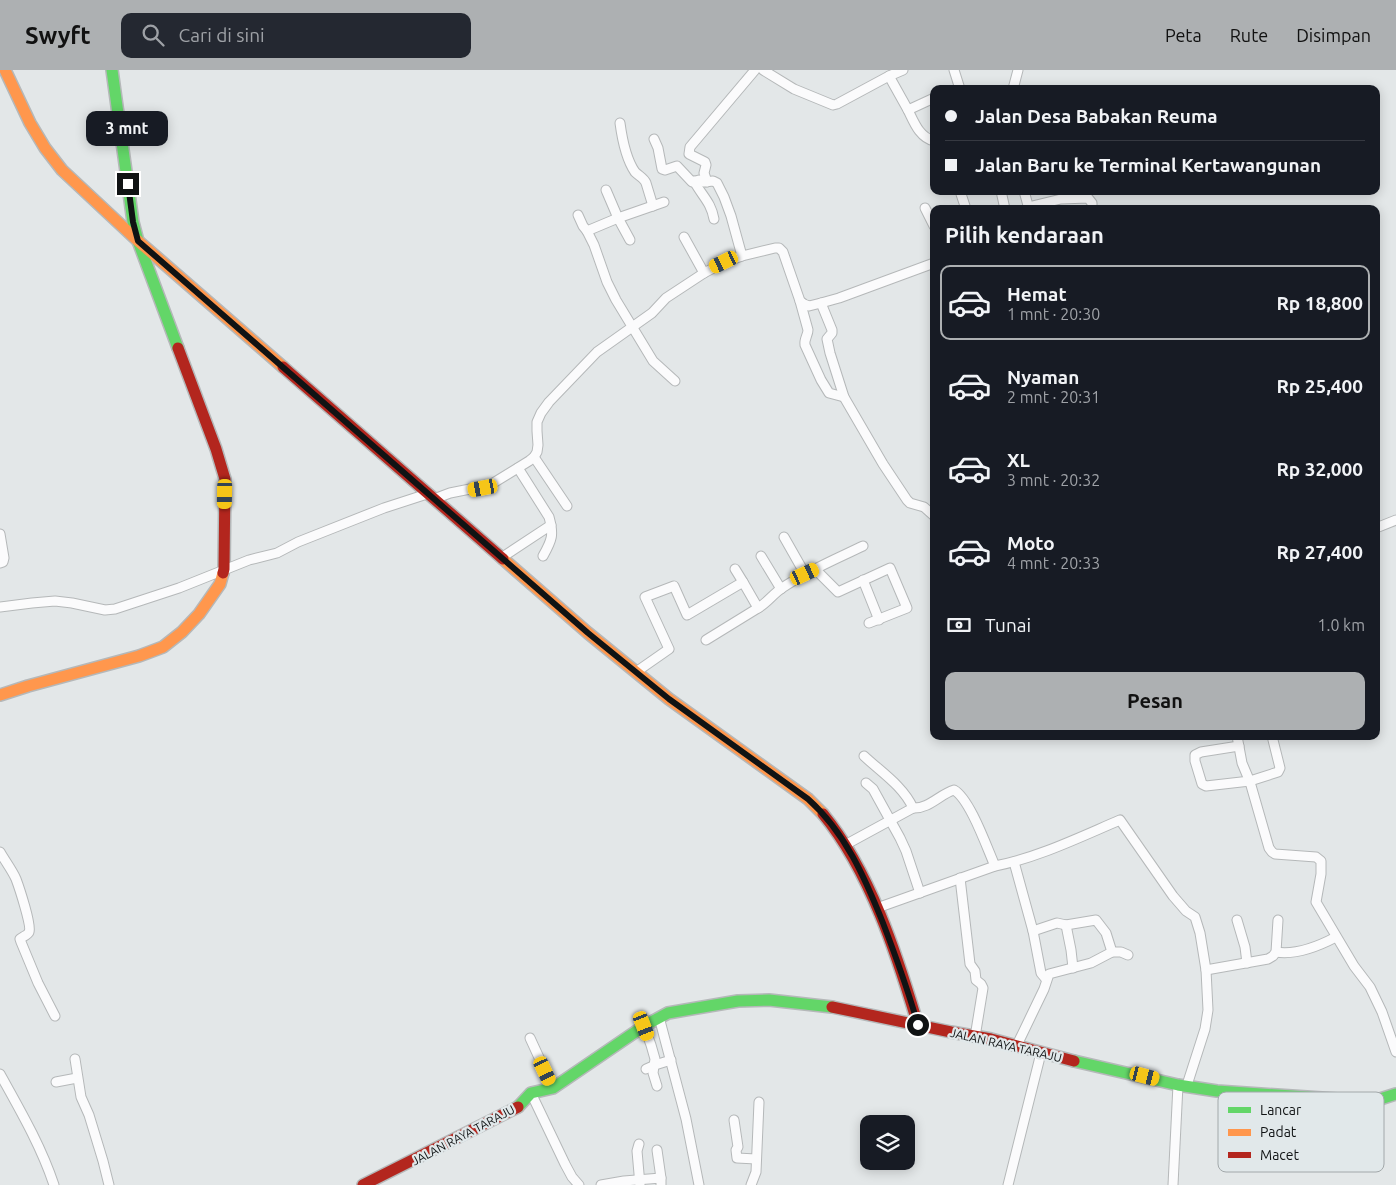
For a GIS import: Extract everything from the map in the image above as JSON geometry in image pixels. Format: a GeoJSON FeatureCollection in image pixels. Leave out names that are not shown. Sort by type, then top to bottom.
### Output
{"type":"FeatureCollection","features":[{"type":"Feature","properties":{"kind":"street"},"geometry":{"type":"LineString","coordinates":[[5,70],[20,105],[52,157],[70,178],[121,223],[138,241],[588,633],[669,699],[808,799],[828,819],[861,872],[877,908],[900,967],[918,1025]]}},
{"type":"Feature","properties":{"kind":"street"},"geometry":{"type":"LineString","coordinates":[[0,695],[139,656],[163,646],[182,632],[199,614],[218,588],[224,569],[225,479],[216,450],[138,241],[133,222],[112,70]]}},
{"type":"Feature","properties":{"kind":"street"},"geometry":{"type":"LineString","coordinates":[[707,182],[704,174],[705,162],[689,154],[690,147],[755,70]]}},
{"type":"Feature","properties":{"kind":"street"},"geometry":{"type":"LineString","coordinates":[[763,70],[794,89],[833,105],[839,104],[888,76],[904,70]]}},
{"type":"Feature","properties":{"kind":"street"},"geometry":{"type":"LineString","coordinates":[[954,70],[957,85]]}},
{"type":"Feature","properties":{"kind":"street"},"geometry":{"type":"LineString","coordinates":[[1014,85],[1018,70]]}},
{"type":"Feature","properties":{"kind":"street"},"geometry":{"type":"LineString","coordinates":[[888,76],[922,135],[930,140]]}},
{"type":"Feature","properties":{"kind":"street"},"geometry":{"type":"LineString","coordinates":[[908,110],[930,100]]}},
{"type":"Feature","properties":{"kind":"street"},"geometry":{"type":"LineString","coordinates":[[620,123],[624,148],[635,171],[645,180],[653,206]]}},
{"type":"Feature","properties":{"kind":"street"},"geometry":{"type":"LineString","coordinates":[[654,139],[658,148],[661,171],[665,180]]}},
{"type":"Feature","properties":{"kind":"street"},"geometry":{"type":"LineString","coordinates":[[662,169],[665,170],[677,166],[689,180],[713,181],[717,183],[734,225],[742,256]]}},
{"type":"Feature","properties":{"kind":"street"},"geometry":{"type":"LineString","coordinates":[[694,181],[700,193],[709,203],[714,219]]}},
{"type":"Feature","properties":{"kind":"street"},"geometry":{"type":"LineString","coordinates":[[606,190],[630,240]]}},
{"type":"Feature","properties":{"kind":"street"},"geometry":{"type":"LineString","coordinates":[[1040,205],[1061,199],[1088,198],[1092,205]]}},
{"type":"Feature","properties":{"kind":"street"},"geometry":{"type":"LineString","coordinates":[[587,231],[664,202]]}},
{"type":"Feature","properties":{"kind":"street"},"geometry":{"type":"LineString","coordinates":[[925,208],[930,218]]}},
{"type":"Feature","properties":{"kind":"street"},"geometry":{"type":"LineString","coordinates":[[578,215],[594,245],[607,282],[632,326],[653,361],[676,381]]}},
{"type":"Feature","properties":{"kind":"street"},"geometry":{"type":"LineString","coordinates":[[684,237],[704,273]]}},
{"type":"Feature","properties":{"kind":"street"},"geometry":{"type":"LineString","coordinates":[[0,607],[32,602],[55,602],[110,610],[171,591],[224,569],[283,550],[298,542],[384,508],[490,485],[534,457],[538,445],[537,431],[541,413],[549,402],[597,352],[652,313],[666,298],[704,273],[724,262],[770,249],[780,248],[783,252],[808,330],[805,341],[806,345],[821,380],[829,393],[844,397]]}},
{"type":"Feature","properties":{"kind":"street"},"geometry":{"type":"LineString","coordinates":[[800,301],[809,306],[839,298],[930,264]]}},
{"type":"Feature","properties":{"kind":"street"},"geometry":{"type":"LineString","coordinates":[[821,303],[832,330],[827,339],[844,397],[883,464],[907,500],[910,503],[924,506],[930,512]]}},
{"type":"Feature","properties":{"kind":"street"},"geometry":{"type":"LineString","coordinates":[[534,457],[567,506]]}},
{"type":"Feature","properties":{"kind":"street"},"geometry":{"type":"LineString","coordinates":[[518,468],[549,517],[553,536],[543,556]]}},
{"type":"Feature","properties":{"kind":"street"},"geometry":{"type":"LineString","coordinates":[[1380,526],[1396,520]]}},
{"type":"Feature","properties":{"kind":"street"},"geometry":{"type":"LineString","coordinates":[[501,558],[551,525]]}},
{"type":"Feature","properties":{"kind":"street"},"geometry":{"type":"LineString","coordinates":[[0,534],[4,560],[0,563]]}},
{"type":"Feature","properties":{"kind":"street"},"geometry":{"type":"LineString","coordinates":[[784,537],[805,574]]}},
{"type":"Feature","properties":{"kind":"street"},"geometry":{"type":"LineString","coordinates":[[706,640],[765,604],[781,589],[805,574],[863,546]]}},
{"type":"Feature","properties":{"kind":"street"},"geometry":{"type":"LineString","coordinates":[[761,556],[781,589]]}},
{"type":"Feature","properties":{"kind":"street"},"geometry":{"type":"LineString","coordinates":[[815,569],[838,592],[890,568],[907,608],[869,623]]}},
{"type":"Feature","properties":{"kind":"street"},"geometry":{"type":"LineString","coordinates":[[735,569],[758,608]]}},
{"type":"Feature","properties":{"kind":"street"},"geometry":{"type":"LineString","coordinates":[[863,580],[879,620]]}},
{"type":"Feature","properties":{"kind":"street"},"geometry":{"type":"LineString","coordinates":[[636,672],[669,649],[645,596],[674,586],[687,615],[743,582]]}},
{"type":"Feature","properties":{"kind":"street"},"geometry":{"type":"LineString","coordinates":[[1238,740],[1242,763],[1250,781],[1269,848],[1275,854],[1316,857],[1321,861],[1321,874],[1316,902],[1354,966],[1370,988],[1382,1012],[1396,1052]]}},
{"type":"Feature","properties":{"kind":"street"},"geometry":{"type":"LineString","coordinates":[[1239,746],[1198,753],[1196,755],[1195,761],[1200,782],[1203,786],[1250,781],[1279,771],[1280,768],[1273,740]]}},
{"type":"Feature","properties":{"kind":"street"},"geometry":{"type":"LineString","coordinates":[[864,756],[893,781],[913,808]]}},
{"type":"Feature","properties":{"kind":"street"},"geometry":{"type":"LineString","coordinates":[[866,783],[873,789],[891,821],[906,852],[920,893]]}},
{"type":"Feature","properties":{"kind":"street"},"geometry":{"type":"LineString","coordinates":[[845,845],[913,808],[934,802],[954,790],[958,792],[968,807],[995,866]]}},
{"type":"Feature","properties":{"kind":"street"},"geometry":{"type":"LineString","coordinates":[[877,908],[995,866],[1014,862],[1120,820],[1173,896],[1186,911],[1195,917],[1200,933],[1206,970],[1208,1010],[1206,1029],[1182,1085],[1173,1185]]}},
{"type":"Feature","properties":{"kind":"street"},"geometry":{"type":"LineString","coordinates":[[0,852],[15,878],[29,923],[30,932],[20,939],[21,942],[38,983],[55,1016]]}},
{"type":"Feature","properties":{"kind":"street"},"geometry":{"type":"LineString","coordinates":[[1014,862],[1033,931],[1041,973],[1046,979]]}},
{"type":"Feature","properties":{"kind":"street"},"geometry":{"type":"LineString","coordinates":[[960,878],[970,964],[975,971],[976,980],[981,984],[982,988],[975,1037]]}},
{"type":"Feature","properties":{"kind":"street"},"geometry":{"type":"LineString","coordinates":[[1033,931],[1057,923],[1066,925],[1096,920],[1106,933],[1112,952]]}},
{"type":"Feature","properties":{"kind":"street"},"geometry":{"type":"LineString","coordinates":[[1237,920],[1245,947],[1247,962]]}},
{"type":"Feature","properties":{"kind":"street"},"geometry":{"type":"LineString","coordinates":[[1206,970],[1268,959],[1273,956],[1276,952],[1278,920]]}},
{"type":"Feature","properties":{"kind":"street"},"geometry":{"type":"LineString","coordinates":[[1066,925],[1073,968]]}},
{"type":"Feature","properties":{"kind":"street"},"geometry":{"type":"LineString","coordinates":[[1276,952],[1291,953],[1319,946],[1336,937]]}},
{"type":"Feature","properties":{"kind":"street"},"geometry":{"type":"LineString","coordinates":[[1017,1046],[1044,989],[1049,974],[1092,963],[1112,952],[1121,952],[1128,955]]}},
{"type":"Feature","properties":{"kind":"street","name":"JALAN RAYA TARAJU"},"geometry":{"type":"LineString","coordinates":[[363,1185],[517,1108],[531,1093],[553,1088],[659,1017],[668,1013],[719,1003],[769,1000],[840,1008],[1218,1092]]}},
{"type":"Feature","properties":{"kind":"street"},"geometry":{"type":"LineString","coordinates":[[659,1017],[686,1119],[699,1185]]}},
{"type":"Feature","properties":{"kind":"street"},"geometry":{"type":"LineString","coordinates":[[644,1026],[655,1059],[650,1067]]}},
{"type":"Feature","properties":{"kind":"street"},"geometry":{"type":"LineString","coordinates":[[530,1038],[553,1088]]}},
{"type":"Feature","properties":{"kind":"street"},"geometry":{"type":"LineString","coordinates":[[1008,1185],[1041,1053]]}},
{"type":"Feature","properties":{"kind":"street"},"geometry":{"type":"LineString","coordinates":[[75,1059],[81,1097],[92,1124],[109,1185]]}},
{"type":"Feature","properties":{"kind":"street"},"geometry":{"type":"LineString","coordinates":[[650,1067],[671,1060]]}},
{"type":"Feature","properties":{"kind":"street"},"geometry":{"type":"LineString","coordinates":[[650,1067],[657,1086]]}},
{"type":"Feature","properties":{"kind":"street"},"geometry":{"type":"LineString","coordinates":[[0,1074],[26,1121],[54,1185]]}},
{"type":"Feature","properties":{"kind":"street"},"geometry":{"type":"LineString","coordinates":[[56,1082],[77,1078]]}},
{"type":"Feature","properties":{"kind":"street"},"geometry":{"type":"LineString","coordinates":[[531,1093],[568,1170],[579,1185]]}},
{"type":"Feature","properties":{"kind":"street","name":"JALAN RAYA TARAJU"},"geometry":{"type":"LineString","coordinates":[[1384,1098],[1396,1094]]}},
{"type":"Feature","properties":{"kind":"street"},"geometry":{"type":"LineString","coordinates":[[751,1185],[755,1176],[759,1102]]}},
{"type":"Feature","properties":{"kind":"street"},"geometry":{"type":"LineString","coordinates":[[734,1120],[738,1147],[736,1150],[737,1158],[756,1159]]}},
{"type":"Feature","properties":{"kind":"street"},"geometry":{"type":"LineString","coordinates":[[639,1144],[636,1151],[640,1182]]}},
{"type":"Feature","properties":{"kind":"street"},"geometry":{"type":"LineString","coordinates":[[604,1185],[661,1182],[657,1150]]}},
{"type":"Feature","properties":{"kind":"traffic: fast"},"geometry":{"type":"LineString","coordinates":[[112,70],[133,222],[138,241],[178,348]]}},
{"type":"Feature","properties":{"kind":"traffic: fast"},"geometry":{"type":"LineString","coordinates":[[518,1107],[531,1093],[553,1088],[644,1026],[668,1013],[738,1001],[769,1000],[832,1007]]}},
{"type":"Feature","properties":{"kind":"traffic: fast"},"geometry":{"type":"LineString","coordinates":[[1074,1061],[1178,1085],[1232,1092]]}},
{"type":"Feature","properties":{"kind":"traffic: fast"},"geometry":{"type":"LineString","coordinates":[[1384,1098],[1396,1094]]}},
{"type":"Feature","properties":{"kind":"traffic: slow"},"geometry":{"type":"LineString","coordinates":[[5,70],[30,123],[45,148],[62,170],[138,241],[283,367]]}},
{"type":"Feature","properties":{"kind":"traffic: slow"},"geometry":{"type":"LineString","coordinates":[[503,559],[588,633],[669,699],[808,799],[823,814]]}},
{"type":"Feature","properties":{"kind":"traffic: slow"},"geometry":{"type":"LineString","coordinates":[[0,695],[139,656],[163,647],[182,632],[199,614],[220,584],[223,573]]}},
{"type":"Feature","properties":{"kind":"traffic: jam"},"geometry":{"type":"LineString","coordinates":[[178,348],[216,449],[225,479],[223,573]]}},
{"type":"Feature","properties":{"kind":"traffic: jam"},"geometry":{"type":"LineString","coordinates":[[283,367],[503,559]]}},
{"type":"Feature","properties":{"kind":"traffic: jam"},"geometry":{"type":"LineString","coordinates":[[823,814],[855,861],[868,887],[891,943],[918,1025]]}},
{"type":"Feature","properties":{"kind":"traffic: jam"},"geometry":{"type":"LineString","coordinates":[[832,1007],[991,1039],[1074,1061]]}},
{"type":"Feature","properties":{"kind":"traffic: jam"},"geometry":{"type":"LineString","coordinates":[[363,1185],[518,1107]]}},
{"type":"Feature","properties":{"kind":"route"},"geometry":{"type":"LineString","coordinates":[[128,184],[133,222],[138,241],[588,633],[669,699],[808,799],[819,809],[828,819],[861,872],[906,983],[918,1025]]}}]}
